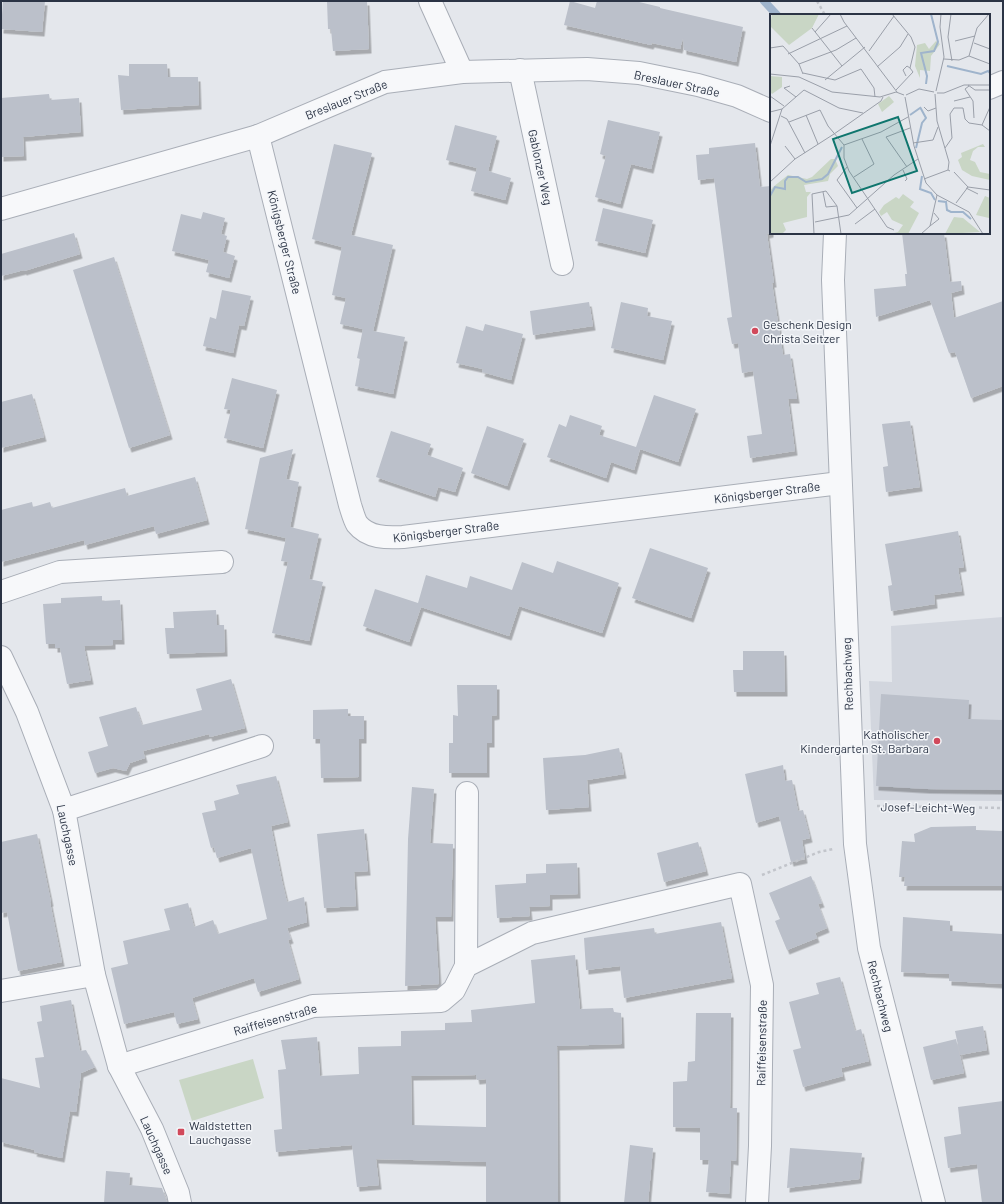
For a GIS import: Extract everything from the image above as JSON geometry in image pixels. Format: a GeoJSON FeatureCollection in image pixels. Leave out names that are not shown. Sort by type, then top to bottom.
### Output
{"type":"FeatureCollection","features":[{"type":"Feature","properties":{"kind":"street"},"geometry":{"type":"LineString","coordinates":[[430,1],[462,72]]}},
{"type":"Feature","properties":{"kind":"street","name":"Breslauer Straße"},"geometry":{"type":"LineString","coordinates":[[1,209],[258,136],[385,82],[462,72],[587,69],[639,73],[698,85],[731,94],[770,112]]}},
{"type":"Feature","properties":{"kind":"street","name":"Gablonzer Weg"},"geometry":{"type":"LineString","coordinates":[[520,70],[562,264]]}},
{"type":"Feature","properties":{"kind":"street"},"geometry":{"type":"LineString","coordinates":[[990,88],[1003,82]]}},
{"type":"Feature","properties":{"kind":"street","name":"Königsberger Straße"},"geometry":{"type":"LineString","coordinates":[[258,136],[350,505],[357,524],[369,533],[384,538],[403,536],[840,483]]}},
{"type":"Feature","properties":{"kind":"street","name":"Rechbachweg"},"geometry":{"type":"LineString","coordinates":[[835,234],[833,280],[852,806],[855,844],[869,948],[934,1203]]}},
{"type":"Feature","properties":{"kind":"street"},"geometry":{"type":"LineString","coordinates":[[1,592],[60,572],[222,562]]}},
{"type":"Feature","properties":{"kind":"street","name":"Lauchgasse"},"geometry":{"type":"LineString","coordinates":[[1,657],[27,712],[64,810],[94,975],[119,1066],[152,1129],[178,1193],[180,1203]]}},
{"type":"Feature","properties":{"kind":"street"},"geometry":{"type":"LineString","coordinates":[[64,810],[262,746]]}},
{"type":"Feature","properties":{"kind":"street","name":"Raiffeisenstraße"},"geometry":{"type":"LineString","coordinates":[[119,1066],[313,1006],[440,1001],[454,990],[466,966],[467,793]]}},
{"type":"Feature","properties":{"kind":"street"},"geometry":{"type":"LineString","coordinates":[[466,966],[532,933],[740,884]]}},
{"type":"Feature","properties":{"kind":"street","name":"Raiffeisenstraße"},"geometry":{"type":"LineString","coordinates":[[740,884],[762,985],[760,1138],[757,1203]]}},
{"type":"Feature","properties":{"kind":"street"},"geometry":{"type":"LineString","coordinates":[[1,991],[94,975]]}},
{"type":"Feature","properties":{"kind":"path"},"geometry":{"type":"LineString","coordinates":[[817,1],[824,14]]}},
{"type":"Feature","properties":{"kind":"path","name":"Josef-Leicht-Weg"},"geometry":{"type":"LineString","coordinates":[[852,806],[1003,808]]}},
{"type":"Feature","properties":{"kind":"path"},"geometry":{"type":"LineString","coordinates":[[740,884],[819,852],[855,844]]}},
{"type":"Feature","properties":{"kind":"shaded area","name":"Katholischer Kindergarten St. Barbara"},"geometry":{"type":"Polygon","coordinates":[[[1003,617],[1003,801],[874,800],[869,681],[892,682],[891,626],[1003,617]]]}},
{"type":"Feature","properties":{"kind":"green space"},"geometry":{"type":"Polygon","coordinates":[[[253,1059],[264,1098],[192,1121],[179,1080],[253,1059]]]}},
{"type":"Feature","properties":{"kind":"building"},"geometry":{"type":"Polygon","coordinates":[[[3,1],[45,1],[42,32],[1,29],[3,1]]]}},
{"type":"Feature","properties":{"kind":"building"},"geometry":{"type":"Polygon","coordinates":[[[327,1],[367,1],[369,49],[333,51],[331,29],[328,29],[327,1]]]}},
{"type":"Feature","properties":{"kind":"building"},"geometry":{"type":"Polygon","coordinates":[[[570,1],[595,8],[597,1],[635,1],[743,27],[736,62],[684,50],[683,38],[680,49],[652,43],[651,45],[564,25],[570,1]]]}},
{"type":"Feature","properties":{"kind":"building"},"geometry":{"type":"Polygon","coordinates":[[[129,64],[167,64],[168,77],[198,77],[199,105],[121,110],[118,75],[129,76],[129,64]]]}},
{"type":"Feature","properties":{"kind":"building"},"geometry":{"type":"Polygon","coordinates":[[[49,94],[50,100],[79,98],[81,132],[23,137],[24,156],[1,157],[1,98],[49,94]]]}},
{"type":"Feature","properties":{"kind":"building"},"geometry":{"type":"Polygon","coordinates":[[[608,120],[660,132],[651,169],[631,164],[620,204],[595,197],[606,156],[600,154],[608,120]]]}},
{"type":"Feature","properties":{"kind":"building"},"geometry":{"type":"Polygon","coordinates":[[[455,125],[497,136],[488,171],[511,178],[505,200],[471,191],[477,168],[446,160],[455,125]]]}},
{"type":"Feature","properties":{"kind":"building"},"geometry":{"type":"Polygon","coordinates":[[[755,143],[760,187],[770,186],[770,233],[767,234],[774,283],[772,283],[783,355],[790,354],[797,399],[788,399],[795,451],[750,458],[747,436],[762,434],[753,371],[742,373],[738,343],[732,344],[727,318],[732,317],[714,178],[698,180],[696,155],[709,154],[709,148],[755,143]]]}},
{"type":"Feature","properties":{"kind":"building"},"geometry":{"type":"Polygon","coordinates":[[[334,144],[372,153],[351,235],[393,245],[373,331],[405,337],[393,394],[355,386],[360,359],[357,358],[363,329],[340,324],[346,298],[332,295],[342,247],[312,239],[334,144]]]}},
{"type":"Feature","properties":{"kind":"building"},"geometry":{"type":"Polygon","coordinates":[[[603,208],[653,220],[645,253],[595,241],[603,208]]]}},
{"type":"Feature","properties":{"kind":"building"},"geometry":{"type":"Polygon","coordinates":[[[203,212],[225,218],[221,234],[227,236],[223,252],[235,256],[229,278],[206,272],[209,260],[172,251],[181,214],[201,219],[203,212]]]}},
{"type":"Feature","properties":{"kind":"building"},"geometry":{"type":"Polygon","coordinates":[[[74,233],[80,254],[24,271],[1,276],[1,254],[74,233]]]}},
{"type":"Feature","properties":{"kind":"building"},"geometry":{"type":"Polygon","coordinates":[[[902,234],[944,234],[950,282],[961,281],[962,290],[951,293],[954,318],[1003,301],[1003,386],[971,398],[955,352],[949,353],[930,300],[876,317],[874,289],[906,286],[905,274],[907,274],[902,234]]]}},
{"type":"Feature","properties":{"kind":"building"},"geometry":{"type":"Polygon","coordinates":[[[114,257],[170,435],[129,448],[73,270],[114,257]]]}},
{"type":"Feature","properties":{"kind":"building"},"geometry":{"type":"Polygon","coordinates":[[[222,290],[251,296],[244,326],[239,325],[233,353],[203,346],[210,317],[216,319],[222,290]]]}},
{"type":"Feature","properties":{"kind":"building"},"geometry":{"type":"Polygon","coordinates":[[[589,302],[593,326],[533,335],[530,311],[589,302]]]}},
{"type":"Feature","properties":{"kind":"building"},"geometry":{"type":"Polygon","coordinates":[[[621,302],[648,308],[647,316],[672,321],[663,360],[611,348],[621,302]]]}},
{"type":"Feature","properties":{"kind":"building"},"geometry":{"type":"Polygon","coordinates":[[[485,324],[523,334],[511,380],[482,372],[483,369],[456,363],[466,326],[483,331],[485,324]]]}},
{"type":"Feature","properties":{"kind":"building"},"geometry":{"type":"Polygon","coordinates":[[[232,378],[277,390],[263,448],[224,438],[231,410],[224,409],[232,378]]]}},
{"type":"Feature","properties":{"kind":"building"},"geometry":{"type":"Polygon","coordinates":[[[32,394],[44,437],[1,448],[1,402],[32,394]]]}},
{"type":"Feature","properties":{"kind":"building"},"geometry":{"type":"Polygon","coordinates":[[[654,395],[696,409],[678,462],[640,449],[634,470],[611,462],[606,478],[547,457],[559,424],[566,427],[570,415],[602,426],[599,435],[636,447],[654,395]]]}},
{"type":"Feature","properties":{"kind":"building"},"geometry":{"type":"Polygon","coordinates":[[[910,421],[920,487],[886,492],[883,467],[888,466],[882,424],[910,421]]]}},
{"type":"Feature","properties":{"kind":"building"},"geometry":{"type":"Polygon","coordinates":[[[487,426],[524,439],[507,486],[471,473],[487,426]]]}},
{"type":"Feature","properties":{"kind":"building"},"geometry":{"type":"Polygon","coordinates":[[[391,431],[431,444],[427,455],[463,468],[455,492],[438,487],[435,497],[376,477],[391,431]]]}},
{"type":"Feature","properties":{"kind":"building"},"geometry":{"type":"Polygon","coordinates":[[[293,449],[286,479],[299,482],[290,527],[319,534],[309,579],[323,582],[309,641],[272,633],[288,562],[281,561],[286,538],[245,529],[260,458],[293,449]]]}},
{"type":"Feature","properties":{"kind":"building"},"geometry":{"type":"Polygon","coordinates":[[[195,477],[207,520],[156,534],[154,526],[85,545],[84,540],[1,562],[1,510],[32,502],[33,507],[50,502],[52,508],[125,488],[127,496],[195,477]]]}},
{"type":"Feature","properties":{"kind":"building"},"geometry":{"type":"Polygon","coordinates":[[[958,531],[964,567],[958,568],[962,591],[934,595],[935,604],[891,611],[888,586],[892,585],[885,544],[958,531]]]}},
{"type":"Feature","properties":{"kind":"building"},"geometry":{"type":"Polygon","coordinates":[[[650,548],[708,568],[691,618],[632,598],[650,548]]]}},
{"type":"Feature","properties":{"kind":"building"},"geometry":{"type":"Polygon","coordinates":[[[557,561],[619,583],[602,633],[519,606],[509,636],[421,607],[409,642],[363,626],[375,589],[418,603],[426,575],[467,588],[470,576],[512,590],[522,562],[553,573],[557,561]]]}},
{"type":"Feature","properties":{"kind":"building"},"geometry":{"type":"Polygon","coordinates":[[[102,596],[102,601],[120,600],[122,640],[113,640],[113,645],[84,646],[91,680],[67,684],[60,648],[55,648],[55,644],[46,644],[43,604],[61,603],[61,598],[102,596]]]}},
{"type":"Feature","properties":{"kind":"building"},"geometry":{"type":"Polygon","coordinates":[[[216,610],[217,625],[224,625],[225,652],[167,654],[165,628],[174,628],[173,612],[216,610]]]}},
{"type":"Feature","properties":{"kind":"building"},"geometry":{"type":"Polygon","coordinates":[[[743,651],[784,651],[785,692],[734,692],[733,670],[743,670],[743,651]]]}},
{"type":"Feature","properties":{"kind":"building"},"geometry":{"type":"Polygon","coordinates":[[[231,679],[245,728],[210,737],[209,734],[143,751],[145,758],[130,763],[126,771],[113,768],[95,773],[88,752],[108,746],[99,717],[136,707],[142,725],[202,710],[196,689],[231,679]]]}},
{"type":"Feature","properties":{"kind":"building"},"geometry":{"type":"Polygon","coordinates":[[[457,685],[497,685],[497,715],[492,716],[492,743],[487,743],[487,773],[449,773],[449,743],[453,743],[453,715],[458,716],[457,685]]]}},
{"type":"Feature","properties":{"kind":"building"},"geometry":{"type":"Polygon","coordinates":[[[881,694],[969,700],[968,719],[1003,720],[1003,790],[927,789],[876,786],[881,694]]]}},
{"type":"Feature","properties":{"kind":"building"},"geometry":{"type":"Polygon","coordinates":[[[348,709],[348,716],[364,716],[364,739],[359,739],[359,777],[321,778],[320,739],[313,739],[313,710],[348,709]]]}},
{"type":"Feature","properties":{"kind":"building"},"geometry":{"type":"Polygon","coordinates":[[[619,748],[624,774],[587,780],[589,807],[546,810],[543,758],[585,755],[619,748]]]}},
{"type":"Feature","properties":{"kind":"building"},"geometry":{"type":"Polygon","coordinates":[[[783,765],[785,781],[792,780],[798,811],[803,810],[810,838],[802,840],[805,859],[791,862],[779,816],[756,823],[745,774],[783,765]]]}},
{"type":"Feature","properties":{"kind":"building"},"geometry":{"type":"Polygon","coordinates":[[[276,776],[288,822],[271,826],[282,881],[287,902],[304,897],[307,922],[287,928],[291,939],[288,940],[299,979],[258,992],[254,978],[192,998],[198,1019],[177,1024],[174,1012],[124,1024],[111,968],[128,964],[123,941],[170,930],[164,909],[188,903],[194,927],[213,920],[218,934],[267,919],[251,848],[217,858],[214,847],[211,848],[202,813],[216,810],[214,801],[239,794],[236,785],[276,776]]]}},
{"type":"Feature","properties":{"kind":"building"},"geometry":{"type":"Polygon","coordinates":[[[412,787],[434,789],[430,843],[453,844],[451,917],[435,917],[439,984],[405,986],[408,839],[412,787]]]}},
{"type":"Feature","properties":{"kind":"building"},"geometry":{"type":"Polygon","coordinates":[[[976,826],[976,830],[1003,831],[1003,886],[904,886],[905,877],[899,877],[902,841],[915,842],[914,834],[931,827],[976,826]]]}},
{"type":"Feature","properties":{"kind":"building"},"geometry":{"type":"Polygon","coordinates":[[[364,829],[368,871],[354,872],[356,906],[324,908],[317,834],[364,829]]]}},
{"type":"Feature","properties":{"kind":"building"},"geometry":{"type":"Polygon","coordinates":[[[37,834],[62,962],[18,971],[7,912],[1,913],[1,842],[37,834]]]}},
{"type":"Feature","properties":{"kind":"building"},"geometry":{"type":"Polygon","coordinates":[[[698,842],[706,871],[664,882],[657,853],[698,842]]]}},
{"type":"Feature","properties":{"kind":"building"},"geometry":{"type":"Polygon","coordinates":[[[577,863],[578,894],[550,895],[550,906],[529,907],[530,916],[497,918],[495,885],[526,883],[526,874],[546,873],[546,864],[577,863]]]}},
{"type":"Feature","properties":{"kind":"building"},"geometry":{"type":"Polygon","coordinates":[[[811,876],[822,903],[818,904],[827,928],[815,933],[817,938],[787,950],[775,921],[780,919],[769,893],[811,876]]]}},
{"type":"Feature","properties":{"kind":"building"},"geometry":{"type":"Polygon","coordinates":[[[903,917],[950,921],[950,931],[1003,934],[1003,984],[949,981],[949,974],[901,972],[903,917]]]}},
{"type":"Feature","properties":{"kind":"building"},"geometry":{"type":"Polygon","coordinates":[[[721,922],[732,978],[624,998],[620,966],[586,970],[584,938],[654,928],[655,934],[721,922]]]}},
{"type":"Feature","properties":{"kind":"building"},"geometry":{"type":"Polygon","coordinates":[[[575,955],[580,1009],[613,1008],[614,1012],[621,1013],[622,1044],[557,1046],[558,1203],[486,1203],[486,1162],[376,1159],[379,1185],[357,1187],[352,1145],[276,1152],[274,1130],[282,1129],[278,1070],[286,1069],[281,1040],[317,1037],[320,1076],[359,1074],[358,1047],[401,1046],[401,1031],[445,1030],[445,1023],[472,1022],[471,1010],[535,1003],[531,960],[575,955]],[[476,1075],[411,1076],[412,1125],[486,1127],[486,1079],[477,1080],[476,1075]]]}},
{"type":"Feature","properties":{"kind":"building"},"geometry":{"type":"Polygon","coordinates":[[[840,977],[855,1031],[861,1029],[869,1061],[841,1068],[843,1076],[803,1087],[793,1050],[801,1048],[789,1002],[819,994],[816,983],[840,977]]]}},
{"type":"Feature","properties":{"kind":"building"},"geometry":{"type":"Polygon","coordinates":[[[71,1000],[80,1051],[86,1050],[95,1067],[81,1073],[76,1112],[70,1111],[62,1158],[34,1152],[35,1150],[1,1142],[1,1078],[40,1088],[35,1058],[44,1057],[37,1022],[42,1021],[40,1006],[71,1000]]]}},
{"type":"Feature","properties":{"kind":"building"},"geometry":{"type":"Polygon","coordinates":[[[696,1013],[731,1013],[730,1108],[737,1108],[736,1161],[731,1160],[729,1194],[706,1192],[709,1160],[700,1160],[700,1128],[673,1127],[673,1082],[687,1081],[688,1062],[695,1061],[696,1013]]]}},
{"type":"Feature","properties":{"kind":"building"},"geometry":{"type":"Polygon","coordinates":[[[983,1026],[987,1050],[960,1055],[955,1031],[983,1026]]]}},
{"type":"Feature","properties":{"kind":"building"},"geometry":{"type":"Polygon","coordinates":[[[956,1039],[964,1073],[931,1080],[923,1047],[956,1039]]]}},
{"type":"Feature","properties":{"kind":"building"},"geometry":{"type":"Polygon","coordinates":[[[1003,1101],[1003,1203],[982,1203],[977,1164],[948,1168],[944,1137],[961,1134],[958,1107],[1003,1101]]]}},
{"type":"Feature","properties":{"kind":"building"},"geometry":{"type":"Polygon","coordinates":[[[630,1145],[653,1148],[648,1203],[624,1203],[630,1145]]]}},
{"type":"Feature","properties":{"kind":"building"},"geometry":{"type":"Polygon","coordinates":[[[790,1148],[862,1153],[859,1179],[787,1188],[790,1148]]]}},
{"type":"Feature","properties":{"kind":"building"},"geometry":{"type":"Polygon","coordinates":[[[106,1171],[130,1173],[129,1185],[162,1188],[167,1203],[104,1203],[106,1171]]]}},
{"type":"Feature","properties":{"kind":"waterway"},"geometry":{"type":"LineString","coordinates":[[764,1],[776,14]]}},
{"type":"Feature","properties":{"kind":"place","name":"Geschenk Design Christa Seitzer"},"geometry":{"type":"Point","coordinates":[755,331]}},
{"type":"Feature","properties":{"kind":"place","name":"Katholischer Kindergarten St. Barbara"},"geometry":{"type":"Point","coordinates":[937,741]}},
{"type":"Feature","properties":{"kind":"place","name":"Waldstetten Lauchgasse"},"geometry":{"type":"Point","coordinates":[181,1132]}}]}
